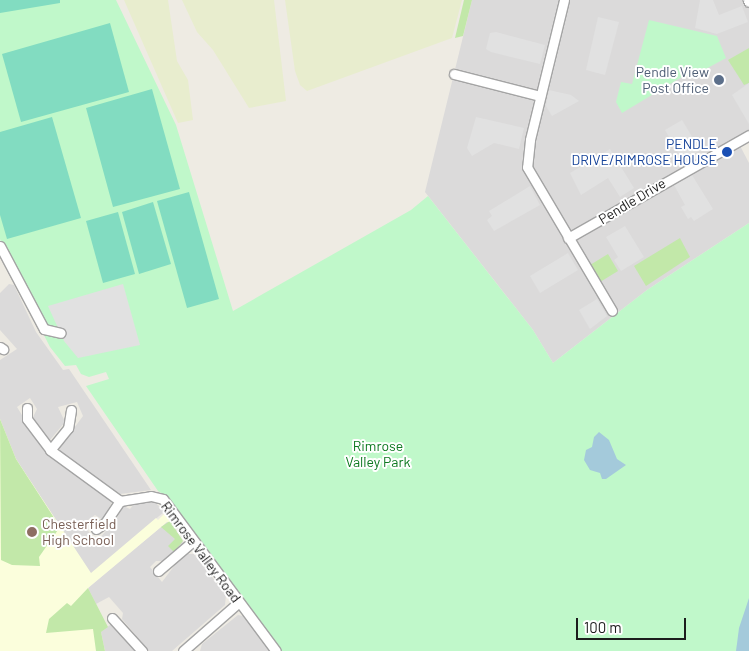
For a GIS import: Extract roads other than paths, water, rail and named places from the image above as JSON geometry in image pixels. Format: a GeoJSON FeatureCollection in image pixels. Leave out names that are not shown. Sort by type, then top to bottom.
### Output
{"type":"FeatureCollection","features":[{"type":"Feature","properties":{"kind":"street"},"geometry":{"type":"LineString","coordinates":[[564,0],[529,145],[527,167],[612,311]]}},
{"type":"Feature","properties":{"kind":"street"},"geometry":{"type":"LineString","coordinates":[[454,74],[540,96]]}},
{"type":"Feature","properties":{"kind":"street","name":"Pendle Drive"},"geometry":{"type":"LineString","coordinates":[[568,238],[749,135]]}},
{"type":"Feature","properties":{"kind":"street"},"geometry":{"type":"LineString","coordinates":[[0,246],[44,329],[61,333]]}},
{"type":"Feature","properties":{"kind":"street"},"geometry":{"type":"LineString","coordinates":[[27,408],[27,419],[50,450],[120,502],[105,524],[96,529]]}},
{"type":"Feature","properties":{"kind":"street"},"geometry":{"type":"LineString","coordinates":[[50,450],[68,428],[71,410]]}},
{"type":"Feature","properties":{"kind":"street","name":"Rimrose Valley Road"},"geometry":{"type":"LineString","coordinates":[[120,502],[151,496],[160,497],[192,542],[276,651]]}},
{"type":"Feature","properties":{"kind":"street"},"geometry":{"type":"LineString","coordinates":[[158,571],[192,542]]}},
{"type":"Feature","properties":{"kind":"street"},"geometry":{"type":"LineString","coordinates":[[188,650],[239,602]]}},
{"type":"Feature","properties":{"kind":"street"},"geometry":{"type":"LineString","coordinates":[[112,618],[142,651]]}},
{"type":"Feature","properties":{"kind":"water"},"geometry":{"type":"Polygon","coordinates":[[[599,432],[609,440],[617,459],[626,465],[606,479],[602,479],[600,473],[590,470],[584,460],[586,450],[592,447],[594,437],[599,432]]]}},
{"type":"Feature","properties":{"kind":"water"},"geometry":{"type":"Polygon","coordinates":[[[749,598],[749,651],[736,651],[739,628],[749,598]]]}},
{"type":"Feature","properties":{"kind":"place","name":"Pendle View Post Office"},"geometry":{"type":"Point","coordinates":[719,80]}},
{"type":"Feature","properties":{"kind":"place","name":"PENDLE DRIVE/RIMROSE HOUSE"},"geometry":{"type":"Point","coordinates":[727,152]}},
{"type":"Feature","properties":{"kind":"place","name":"Chesterfield High School"},"geometry":{"type":"Point","coordinates":[32,532]}},
{"type":"Feature","properties":{"kind":"park label","name":"Rimrose Valley Park"},"geometry":{"type":"Point","coordinates":[378,454]}}]}
